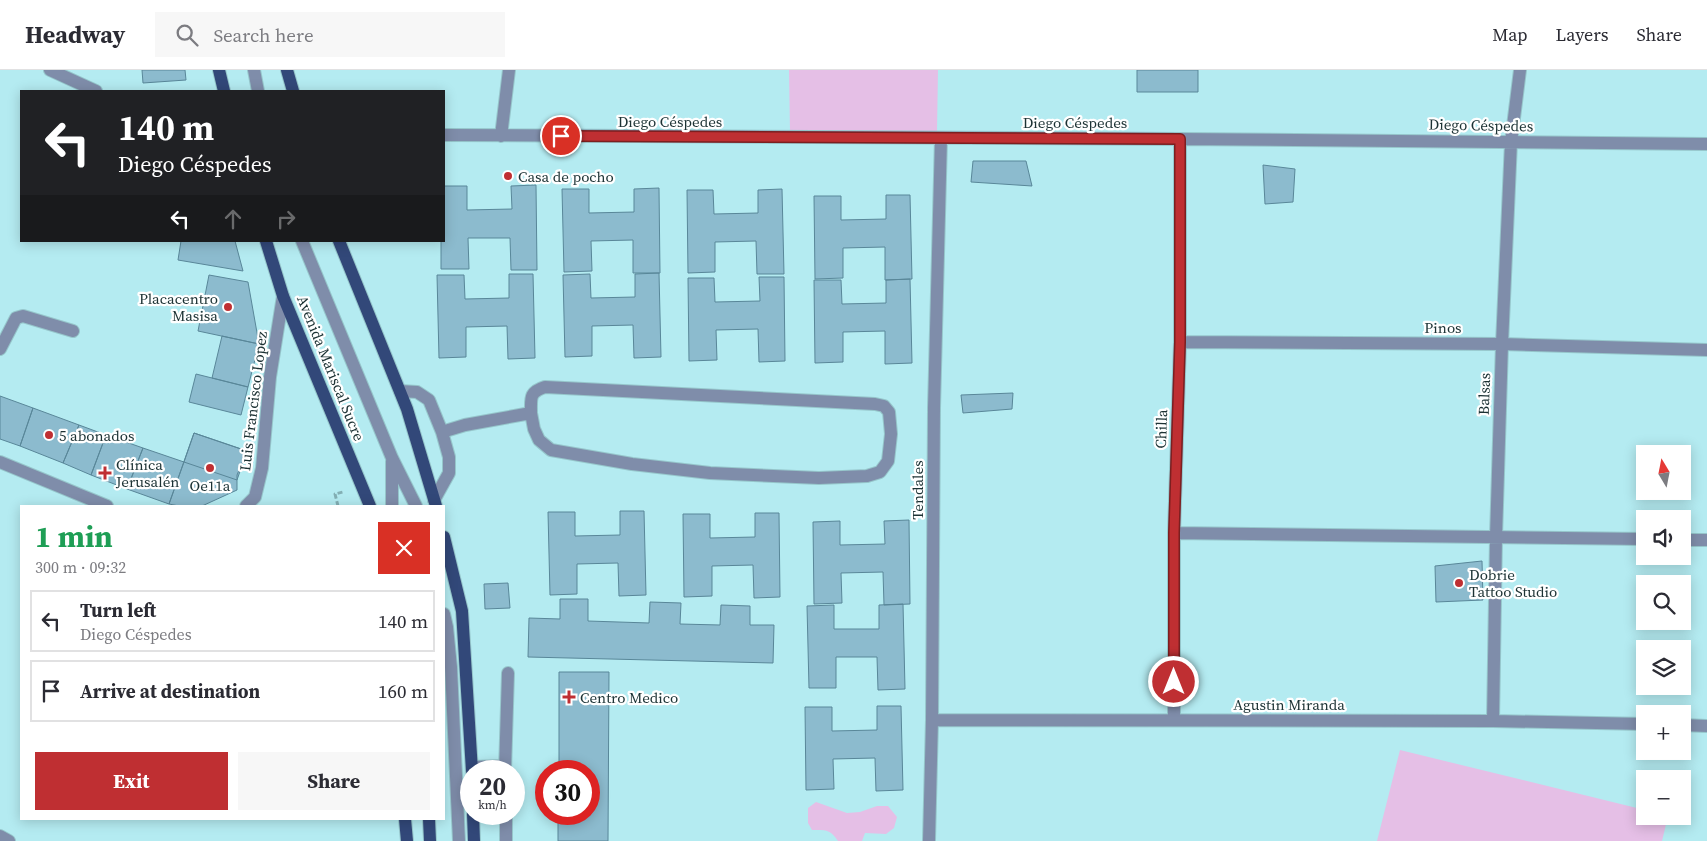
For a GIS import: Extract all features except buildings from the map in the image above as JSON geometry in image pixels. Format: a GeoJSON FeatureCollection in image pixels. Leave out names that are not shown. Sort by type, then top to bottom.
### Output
{"type":"FeatureCollection","features":[{"type":"Feature","properties":{"kind":"main road"},"geometry":{"type":"LineString","coordinates":[[219,70],[224,90]]}},
{"type":"Feature","properties":{"kind":"main road"},"geometry":{"type":"LineString","coordinates":[[287,70],[293,90]]}},
{"type":"Feature","properties":{"kind":"main road","name":"Avenida Mariscal Sucre"},"geometry":{"type":"LineString","coordinates":[[266,242],[283,296],[370,505]]}},
{"type":"Feature","properties":{"kind":"main road"},"geometry":{"type":"LineString","coordinates":[[339,242],[400,391],[417,439],[435,503]]}},
{"type":"Feature","properties":{"kind":"main road"},"geometry":{"type":"LineString","coordinates":[[445,541],[462,611],[471,760]]}},
{"type":"Feature","properties":{"kind":"main road"},"geometry":{"type":"LineString","coordinates":[[405,820],[406,841]]}},
{"type":"Feature","properties":{"kind":"main road"},"geometry":{"type":"LineString","coordinates":[[429,820],[430,841]]}},
{"type":"Feature","properties":{"kind":"main road"},"geometry":{"type":"LineString","coordinates":[[473,825],[474,841]]}},
{"type":"Feature","properties":{"kind":"street"},"geometry":{"type":"LineString","coordinates":[[50,70],[94,90]]}},
{"type":"Feature","properties":{"kind":"street"},"geometry":{"type":"LineString","coordinates":[[254,70],[258,90]]}},
{"type":"Feature","properties":{"kind":"street"},"geometry":{"type":"LineString","coordinates":[[502,136],[509,70]]}},
{"type":"Feature","properties":{"kind":"street","name":"Balsas"},"geometry":{"type":"LineString","coordinates":[[1493,721],[1502,344],[1511,142],[1520,70]]}},
{"type":"Feature","properties":{"kind":"street","name":"Diego Céspedes"},"geometry":{"type":"LineString","coordinates":[[445,135],[1707,144]]}},
{"type":"Feature","properties":{"kind":"street","name":"Tendales"},"geometry":{"type":"LineString","coordinates":[[931,840],[934,408],[941,138]]}},
{"type":"Feature","properties":{"kind":"street","name":"Chilla"},"geometry":{"type":"LineString","coordinates":[[1174,720],[1174,533],[1180,342],[1180,139]]}},
{"type":"Feature","properties":{"kind":"street"},"geometry":{"type":"LineString","coordinates":[[302,242],[392,458],[416,505]]}},
{"type":"Feature","properties":{"kind":"street","name":"Luis Francisco Lopez"},"geometry":{"type":"LineString","coordinates":[[247,505],[254,497],[262,468],[270,377],[283,296]]}},
{"type":"Feature","properties":{"kind":"street"},"geometry":{"type":"LineString","coordinates":[[0,349],[16,318],[22,316],[73,331]]}},
{"type":"Feature","properties":{"kind":"street","name":"Pinos"},"geometry":{"type":"LineString","coordinates":[[1180,342],[1502,344],[1707,350]]}},
{"type":"Feature","properties":{"kind":"street"},"geometry":{"type":"LineString","coordinates":[[545,387],[875,404],[884,406],[890,412],[891,434],[888,461],[880,472],[867,476],[820,478],[710,473],[632,464],[551,450],[539,440],[534,429],[531,413],[532,396],[536,390],[545,387]]}},
{"type":"Feature","properties":{"kind":"street"},"geometry":{"type":"LineString","coordinates":[[400,391],[417,392],[429,400],[442,432],[449,456],[449,473],[435,503]]}},
{"type":"Feature","properties":{"kind":"street"},"geometry":{"type":"LineString","coordinates":[[442,432],[465,425],[531,413]]}},
{"type":"Feature","properties":{"kind":"street"},"geometry":{"type":"LineString","coordinates":[[392,458],[392,505]]}},
{"type":"Feature","properties":{"kind":"street"},"geometry":{"type":"LineString","coordinates":[[0,462],[105,505]]}},
{"type":"Feature","properties":{"kind":"street"},"geometry":{"type":"LineString","coordinates":[[1174,533],[1636,539]]}},
{"type":"Feature","properties":{"kind":"street"},"geometry":{"type":"LineString","coordinates":[[1691,540],[1707,540]]}},
{"type":"Feature","properties":{"kind":"street"},"geometry":{"type":"LineString","coordinates":[[459,841],[451,667],[446,628],[456,620],[462,611]]}},
{"type":"Feature","properties":{"kind":"street"},"geometry":{"type":"LineString","coordinates":[[505,760],[508,673]]}},
{"type":"Feature","properties":{"kind":"street","name":"Agustin Miranda"},"geometry":{"type":"LineString","coordinates":[[932,720],[1493,721],[1636,724]]}},
{"type":"Feature","properties":{"kind":"street"},"geometry":{"type":"LineString","coordinates":[[1691,725],[1707,726]]}},
{"type":"Feature","properties":{"kind":"street"},"geometry":{"type":"LineString","coordinates":[[506,825],[506,841]]}},
{"type":"Feature","properties":{"kind":"street"},"geometry":{"type":"LineString","coordinates":[[0,836],[9,841]]}},
{"type":"Feature","properties":{"kind":"path"},"geometry":{"type":"LineString","coordinates":[[338,505],[335,494],[345,491]]}},
{"type":"Feature","properties":{"kind":"shaded area"},"geometry":{"type":"Polygon","coordinates":[[[789,70],[938,70],[937,131],[790,132],[789,70]]]}},
{"type":"Feature","properties":{"kind":"shaded area"},"geometry":{"type":"Polygon","coordinates":[[[1400,750],[1636,808],[1636,825],[1666,825],[1662,841],[1377,841],[1400,750]]]}},
{"type":"Feature","properties":{"kind":"shaded area"},"geometry":{"type":"Polygon","coordinates":[[[816,802],[847,813],[860,812],[877,806],[888,806],[897,817],[894,828],[886,834],[865,833],[862,841],[838,841],[833,834],[827,831],[812,830],[808,823],[808,808],[816,802]]]}},
{"type":"Feature","properties":{"kind":"place","name":"Casa de pocho"},"geometry":{"type":"Point","coordinates":[508,176]}},
{"type":"Feature","properties":{"kind":"place","name":"Placacentro Masisa"},"geometry":{"type":"Point","coordinates":[228,307]}},
{"type":"Feature","properties":{"kind":"place","name":"5 abonados"},"geometry":{"type":"Point","coordinates":[49,435]}},
{"type":"Feature","properties":{"kind":"place","name":"Oe11a"},"geometry":{"type":"Point","coordinates":[210,468]}},
{"type":"Feature","properties":{"kind":"place","name":"Clínica Jerusalén"},"geometry":{"type":"Point","coordinates":[105,473]}},
{"type":"Feature","properties":{"kind":"place","name":"Dobrie Tattoo Studio"},"geometry":{"type":"Point","coordinates":[1459,583]}},
{"type":"Feature","properties":{"kind":"place","name":"Centro Medico"},"geometry":{"type":"Point","coordinates":[569,697]}},
{"type":"Feature","properties":{"kind":"route"},"geometry":{"type":"LineString","coordinates":[[561,136],[1180,139],[1180,342],[1174,533],[1174,682]]}}]}
